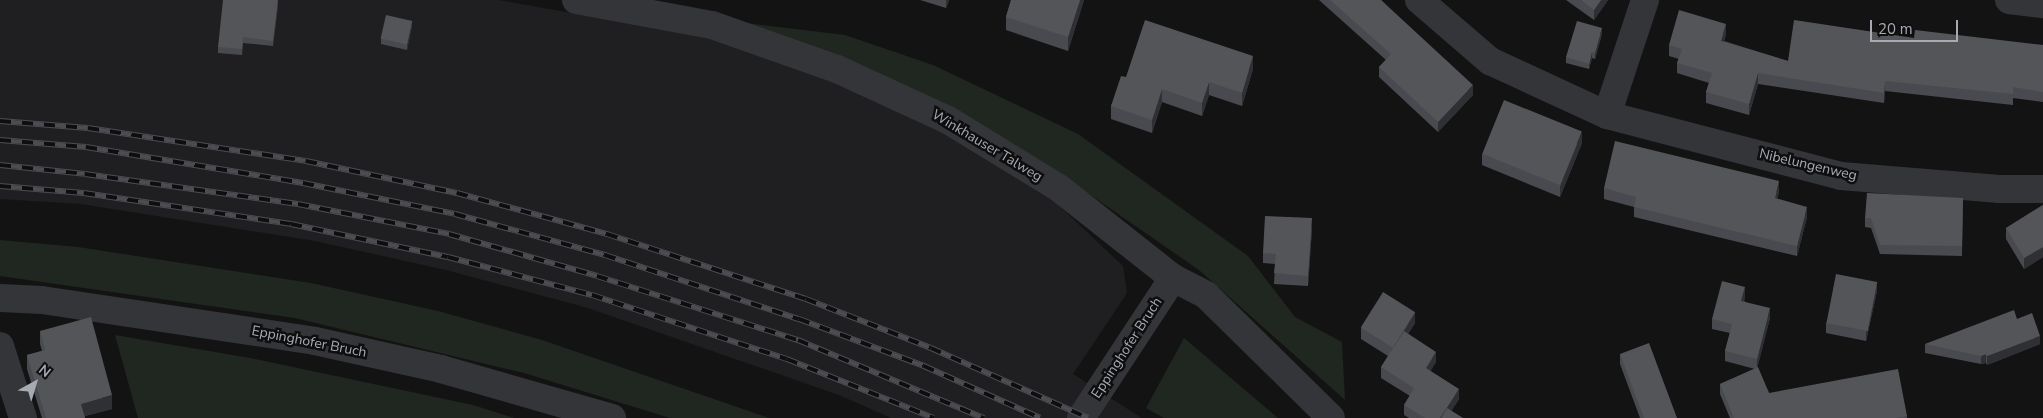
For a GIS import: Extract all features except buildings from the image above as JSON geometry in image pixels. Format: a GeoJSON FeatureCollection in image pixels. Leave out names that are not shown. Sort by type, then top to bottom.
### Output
{"type":"FeatureCollection","features":[{"type":"Feature","properties":{"kind":"street","name":"Winkhauser Talweg"},"geometry":{"type":"LineString","coordinates":[[576,0],[712,25],[837,69],[948,120],[1059,188],[1173,278],[1206,295],[1331,418]]}},
{"type":"Feature","properties":{"kind":"street","name":"Nibelungenweg"},"geometry":{"type":"LineString","coordinates":[[1419,0],[1490,61],[1607,115],[1841,176],[1999,189],[2043,189]]}},
{"type":"Feature","properties":{"kind":"street"},"geometry":{"type":"LineString","coordinates":[[1607,115],[1645,0]]}},
{"type":"Feature","properties":{"kind":"street"},"geometry":{"type":"LineString","coordinates":[[2009,0],[2043,4]]}},
{"type":"Feature","properties":{"kind":"street","name":"Eppinghofer Bruch"},"geometry":{"type":"LineString","coordinates":[[1081,418],[1173,278]]}},
{"type":"Feature","properties":{"kind":"street","name":"Eppinghofer Bruch"},"geometry":{"type":"LineString","coordinates":[[0,298],[42,300],[315,341],[441,369],[612,418]]}},
{"type":"Feature","properties":{"kind":"street"},"geometry":{"type":"LineString","coordinates":[[0,346],[23,418]]}},
{"type":"Feature","properties":{"kind":"shaded area"},"geometry":{"type":"Polygon","coordinates":[[[0,0],[498,0],[720,39],[772,56],[910,112],[1051,198],[1123,266],[1127,293],[1073,374],[1142,418],[891,418],[839,395],[588,308],[446,270],[315,241],[81,204],[0,199],[0,0]]]}},
{"type":"Feature","properties":{"kind":"shaded area"},"geometry":{"type":"Polygon","coordinates":[[[729,21],[845,35],[933,65],[1078,134],[1248,256],[1295,317],[1342,342],[1345,400],[1199,270],[1043,162],[915,91],[729,21]]]}},
{"type":"Feature","properties":{"kind":"shaded area"},"geometry":{"type":"Polygon","coordinates":[[[0,240],[78,247],[311,283],[438,311],[542,340],[769,418],[670,418],[524,373],[295,318],[0,276],[0,240]]]}},
{"type":"Feature","properties":{"kind":"shaded area"},"geometry":{"type":"Polygon","coordinates":[[[115,335],[250,358],[473,405],[514,418],[138,418],[115,335]]]}},
{"type":"Feature","properties":{"kind":"shaded area"},"geometry":{"type":"Polygon","coordinates":[[[1184,338],[1278,418],[1164,418],[1146,408],[1184,338]]]}},
{"type":"Feature","properties":{"kind":"railway"},"geometry":{"type":"LineString","coordinates":[[0,121],[88,128],[306,161],[457,193],[607,234],[806,299],[931,348],[1088,418]]}},
{"type":"Feature","properties":{"kind":"railway"},"geometry":{"type":"LineString","coordinates":[[0,140],[86,147],[303,183],[455,214],[605,255],[799,319],[924,366],[1040,418]]}},
{"type":"Feature","properties":{"kind":"railway"},"geometry":{"type":"LineString","coordinates":[[0,165],[85,174],[298,204],[449,234],[597,276],[798,340],[984,418]]}},
{"type":"Feature","properties":{"kind":"railway"},"geometry":{"type":"LineString","coordinates":[[0,186],[84,193],[291,224],[448,257],[592,295],[787,359],[934,418]]}}]}
